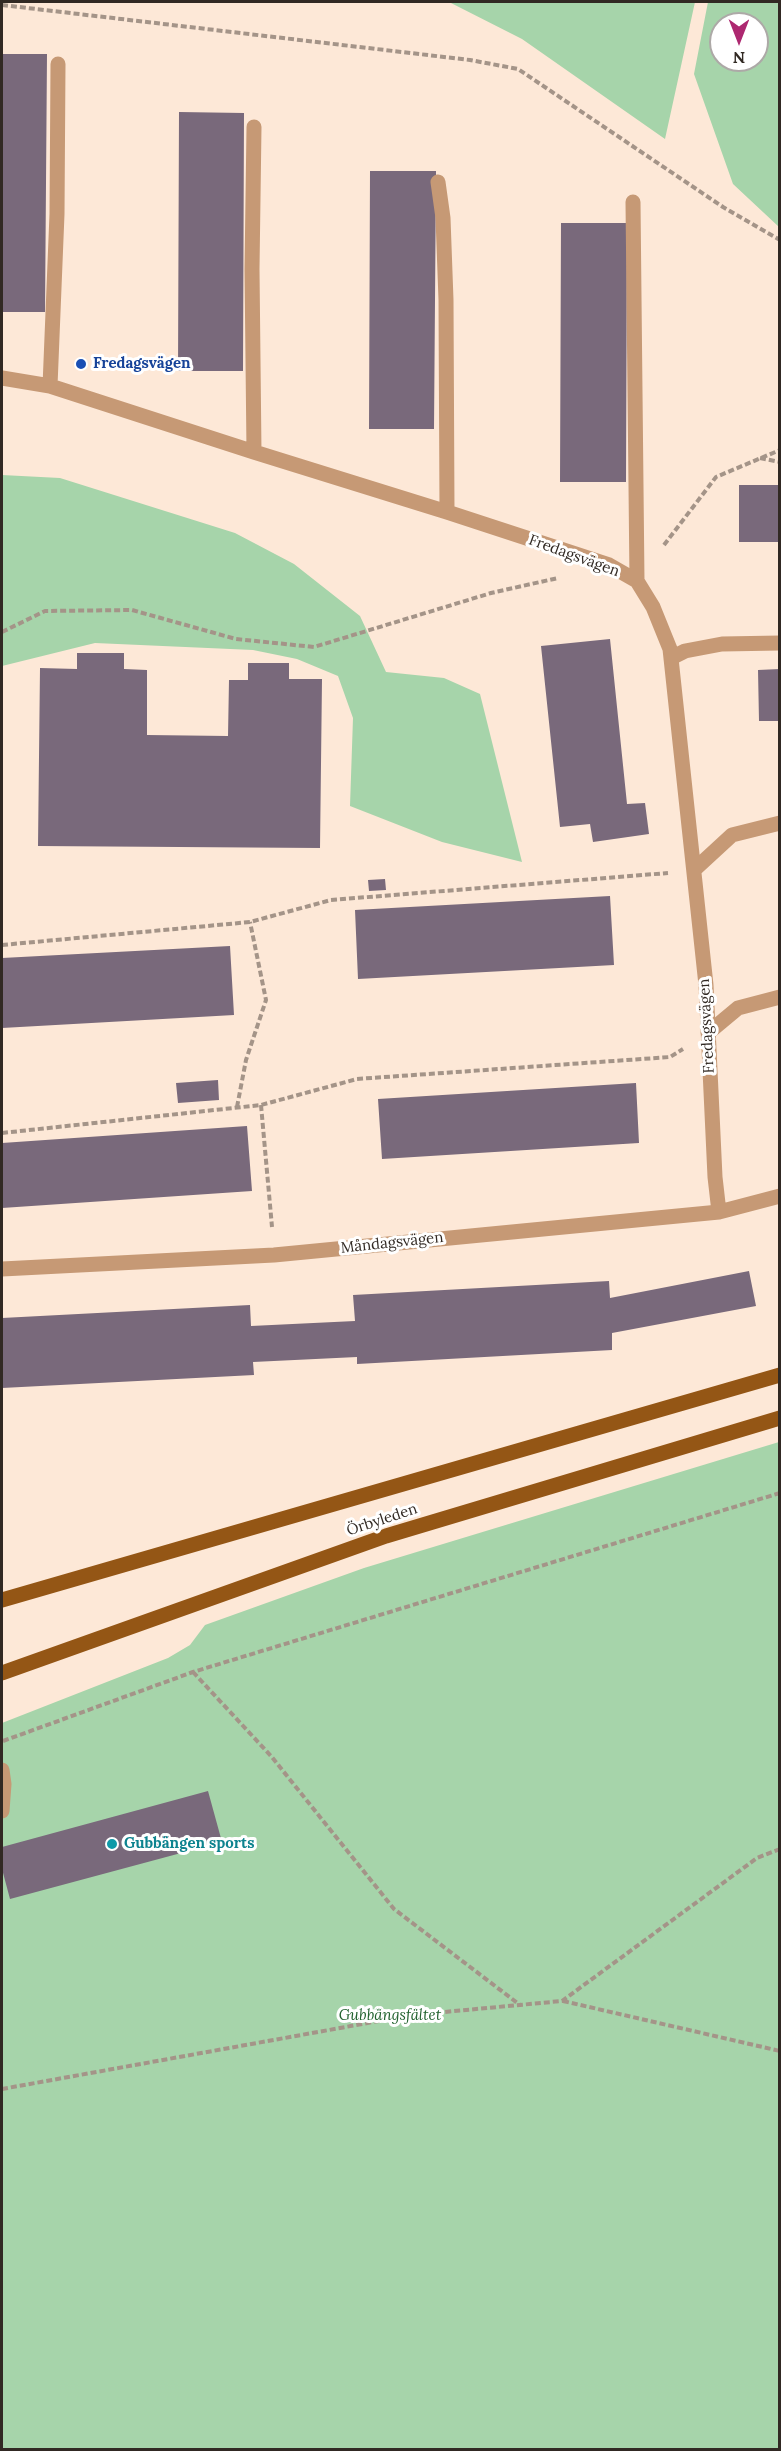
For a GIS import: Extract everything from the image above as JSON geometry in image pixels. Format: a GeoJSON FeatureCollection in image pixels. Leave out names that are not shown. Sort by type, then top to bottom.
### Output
{"type":"FeatureCollection","features":[{"type":"Feature","properties":{"kind":"main road","name":"Örbyleden"},"geometry":{"type":"LineString","coordinates":[[2,1600],[780,1375]]}},
{"type":"Feature","properties":{"kind":"main road","name":"Örbyleden"},"geometry":{"type":"LineString","coordinates":[[2,1673],[386,1536],[780,1418]]}},
{"type":"Feature","properties":{"kind":"street"},"geometry":{"type":"LineString","coordinates":[[50,386],[57,214],[58,64]]}},
{"type":"Feature","properties":{"kind":"street"},"geometry":{"type":"LineString","coordinates":[[254,127],[252,269],[254,452]]}},
{"type":"Feature","properties":{"kind":"street"},"geometry":{"type":"LineString","coordinates":[[438,182],[443,218],[446,300],[447,512]]}},
{"type":"Feature","properties":{"kind":"street"},"geometry":{"type":"LineString","coordinates":[[633,202],[637,581]]}},
{"type":"Feature","properties":{"kind":"street","name":"Fredagsvägen"},"geometry":{"type":"LineString","coordinates":[[2,378],[50,386],[447,512],[609,565],[637,581],[653,607],[670,649],[706,985],[715,1177],[719,1212]]}},
{"type":"Feature","properties":{"kind":"street"},"geometry":{"type":"LineString","coordinates":[[671,658],[685,651],[722,644],[780,643]]}},
{"type":"Feature","properties":{"kind":"street"},"geometry":{"type":"LineString","coordinates":[[694,870],[732,835],[780,823]]}},
{"type":"Feature","properties":{"kind":"street"},"geometry":{"type":"LineString","coordinates":[[708,1033],[738,1008],[780,997]]}},
{"type":"Feature","properties":{"kind":"street","name":"Måndagsvägen"},"geometry":{"type":"LineString","coordinates":[[2,1269],[274,1255],[719,1212],[780,1196]]}},
{"type":"Feature","properties":{"kind":"street"},"geometry":{"type":"LineString","coordinates":[[2,1770],[4,1784],[2,1811]]}},
{"type":"Feature","properties":{"kind":"path"},"geometry":{"type":"LineString","coordinates":[[2,5],[470,60],[518,69],[723,207],[780,240]]}},
{"type":"Feature","properties":{"kind":"path"},"geometry":{"type":"LineString","coordinates":[[637,581],[716,477],[780,450]]}},
{"type":"Feature","properties":{"kind":"path"},"geometry":{"type":"LineString","coordinates":[[760,458],[780,462]]}},
{"type":"Feature","properties":{"kind":"path"},"geometry":{"type":"LineString","coordinates":[[2,632],[45,611],[132,610],[236,639],[314,647],[491,593],[557,578],[585,558]]}},
{"type":"Feature","properties":{"kind":"path"},"geometry":{"type":"LineString","coordinates":[[2,945],[250,922],[331,900],[694,870]]}},
{"type":"Feature","properties":{"kind":"path"},"geometry":{"type":"LineString","coordinates":[[237,1107],[246,1060],[266,1000],[250,922]]}},
{"type":"Feature","properties":{"kind":"path"},"geometry":{"type":"LineString","coordinates":[[2,1133],[261,1105],[357,1079],[670,1057],[708,1033]]}},
{"type":"Feature","properties":{"kind":"path"},"geometry":{"type":"LineString","coordinates":[[261,1105],[274,1255]]}},
{"type":"Feature","properties":{"kind":"path"},"geometry":{"type":"LineString","coordinates":[[2,1742],[193,1672],[780,1493]]}},
{"type":"Feature","properties":{"kind":"path"},"geometry":{"type":"LineString","coordinates":[[193,1672],[271,1756],[394,1909],[520,2005]]}},
{"type":"Feature","properties":{"kind":"path"},"geometry":{"type":"LineString","coordinates":[[562,2001],[757,1858],[780,1849]]}},
{"type":"Feature","properties":{"kind":"path"},"geometry":{"type":"LineString","coordinates":[[2,2089],[412,2015],[562,2001],[780,2051]]}},
{"type":"Feature","properties":{"kind":"green space"},"geometry":{"type":"Polygon","coordinates":[[[449,2],[695,2],[665,139],[522,39],[449,2]]]}},
{"type":"Feature","properties":{"kind":"green space"},"geometry":{"type":"Polygon","coordinates":[[[708,2],[779,2],[779,227],[733,184],[694,74],[708,2]]]}},
{"type":"Feature","properties":{"kind":"green space"},"geometry":{"type":"Polygon","coordinates":[[[2,475],[60,478],[235,533],[294,564],[360,616],[386,672],[444,678],[480,694],[522,862],[442,842],[350,806],[353,718],[338,676],[297,659],[253,650],[95,643],[2,666],[2,475]]]}},
{"type":"Feature","properties":{"kind":"green space","name":"Gubbängsfältet"},"geometry":{"type":"Polygon","coordinates":[[[779,1442],[779,2449],[2,2450],[2,1723],[168,1658],[190,1645],[205,1625],[364,1568],[779,1442]]]}},
{"type":"Feature","properties":{"kind":"building"},"geometry":{"type":"Polygon","coordinates":[[[2,54],[47,54],[45,312],[2,312],[2,54]]]}},
{"type":"Feature","properties":{"kind":"building"},"geometry":{"type":"Polygon","coordinates":[[[179,112],[244,113],[243,371],[178,371],[179,112]]]}},
{"type":"Feature","properties":{"kind":"building"},"geometry":{"type":"Polygon","coordinates":[[[370,171],[436,171],[434,429],[369,429],[370,171]]]}},
{"type":"Feature","properties":{"kind":"building"},"geometry":{"type":"Polygon","coordinates":[[[561,223],[627,223],[626,482],[560,482],[561,223]]]}},
{"type":"Feature","properties":{"kind":"building"},"geometry":{"type":"Polygon","coordinates":[[[739,485],[780,485],[780,542],[739,542],[739,485]]]}},
{"type":"Feature","properties":{"kind":"building"},"geometry":{"type":"Polygon","coordinates":[[[610,639],[627,804],[645,803],[649,834],[593,842],[590,824],[560,827],[541,646],[610,639]]]}},
{"type":"Feature","properties":{"kind":"building"},"geometry":{"type":"Polygon","coordinates":[[[77,653],[124,653],[124,669],[147,670],[147,735],[228,736],[229,680],[248,680],[248,663],[289,663],[289,679],[322,679],[320,848],[38,846],[40,668],[77,669],[77,653]]]}},
{"type":"Feature","properties":{"kind":"building"},"geometry":{"type":"Polygon","coordinates":[[[780,669],[780,721],[759,721],[758,670],[780,669]]]}},
{"type":"Feature","properties":{"kind":"building"},"geometry":{"type":"Polygon","coordinates":[[[385,879],[386,890],[369,891],[368,880],[385,879]]]}},
{"type":"Feature","properties":{"kind":"building"},"geometry":{"type":"Polygon","coordinates":[[[610,896],[614,965],[358,979],[355,910],[610,896]]]}},
{"type":"Feature","properties":{"kind":"building"},"geometry":{"type":"Polygon","coordinates":[[[230,946],[234,1015],[2,1028],[2,958],[230,946]]]}},
{"type":"Feature","properties":{"kind":"building"},"geometry":{"type":"Polygon","coordinates":[[[218,1080],[219,1100],[178,1103],[176,1083],[218,1080]]]}},
{"type":"Feature","properties":{"kind":"building"},"geometry":{"type":"Polygon","coordinates":[[[636,1083],[639,1143],[382,1159],[378,1099],[636,1083]]]}},
{"type":"Feature","properties":{"kind":"building"},"geometry":{"type":"Polygon","coordinates":[[[247,1126],[252,1191],[2,1208],[2,1143],[247,1126]]]}},
{"type":"Feature","properties":{"kind":"building"},"geometry":{"type":"Polygon","coordinates":[[[749,1271],[756,1306],[612,1333],[612,1350],[357,1364],[357,1357],[253,1362],[254,1375],[2,1388],[2,1318],[250,1305],[251,1326],[355,1321],[353,1295],[609,1281],[610,1298],[749,1271]]]}},
{"type":"Feature","properties":{"kind":"building","name":"Gubbängen sports"},"geometry":{"type":"Polygon","coordinates":[[[208,1791],[222,1842],[10,1899],[2,1869],[2,1847],[208,1791]]]}},
{"type":"Feature","properties":{"kind":"place","name":"Fredagsvägen"},"geometry":{"type":"Point","coordinates":[81,364]}},
{"type":"Feature","properties":{"kind":"place","name":"Gubbängen sports"},"geometry":{"type":"Point","coordinates":[112,1844]}}]}
